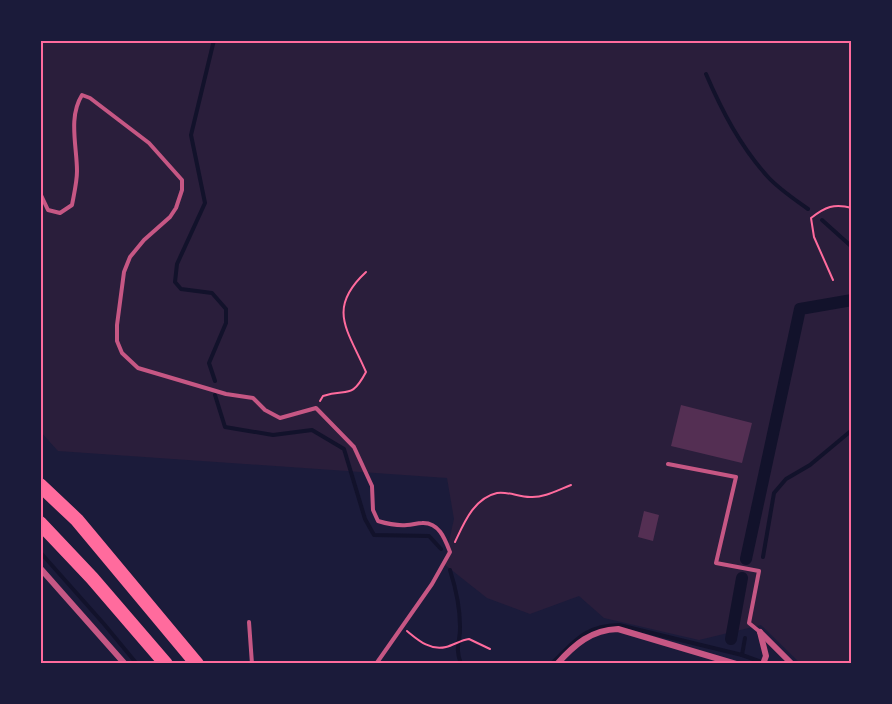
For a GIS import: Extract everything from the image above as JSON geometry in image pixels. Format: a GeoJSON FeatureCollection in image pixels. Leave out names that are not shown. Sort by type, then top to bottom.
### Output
{"type":"FeatureCollection","features":[{"type":"Feature","properties":{"kind":"highway"},"geometry":{"type":"LineString","coordinates":[[40,485],[77,520],[197,663]]}},
{"type":"Feature","properties":{"kind":"highway"},"geometry":{"type":"LineString","coordinates":[[40,524],[92,578],[166,663]]}},
{"type":"Feature","properties":{"kind":"street"},"geometry":{"type":"LineString","coordinates":[[40,568],[125,663]]}},
{"type":"Feature","properties":{"kind":"street"},"geometry":{"type":"LineString","coordinates":[[557,663],[586,637],[606,630],[618,629],[736,663]]}},
{"type":"Feature","properties":{"kind":"street"},"geometry":{"type":"LineString","coordinates":[[760,632],[766,656],[763,663]]}},
{"type":"Feature","properties":{"kind":"street"},"geometry":{"type":"LineString","coordinates":[[760,632],[792,663]]}},
{"type":"Feature","properties":{"kind":"lane"},"geometry":{"type":"LineString","coordinates":[[40,193],[48,210],[60,213],[72,205],[77,172],[74,118],[77,103],[82,95],[90,98],[149,143],[182,180],[182,190],[177,208],[144,240],[130,257],[124,272],[117,325],[117,341],[122,353],[138,368],[199,387],[253,398],[265,410],[280,418],[316,408],[354,447],[372,486],[373,510],[378,521],[390,525],[425,522],[436,527],[445,537],[450,552],[432,584],[376,663]]}},
{"type":"Feature","properties":{"kind":"lane"},"geometry":{"type":"LineString","coordinates":[[668,464],[736,477],[716,563],[759,571],[749,623],[760,632]]}},
{"type":"Feature","properties":{"kind":"lane"},"geometry":{"type":"LineString","coordinates":[[249,622],[252,663]]}},
{"type":"Feature","properties":{"kind":"path"},"geometry":{"type":"LineString","coordinates":[[833,280],[814,237],[811,218],[823,209],[834,205],[852,208]]}},
{"type":"Feature","properties":{"kind":"path"},"geometry":{"type":"LineString","coordinates":[[316,408],[323,396],[332,393],[348,393],[355,389],[366,372],[344,319],[343,306],[355,282],[366,272]]}},
{"type":"Feature","properties":{"kind":"path"},"geometry":{"type":"LineString","coordinates":[[450,552],[463,524],[480,501],[498,493],[538,496],[571,485]]}},
{"type":"Feature","properties":{"kind":"path"},"geometry":{"type":"LineString","coordinates":[[403,627],[419,642],[431,647],[444,647],[461,641],[474,640],[489,649]]}},
{"type":"Feature","properties":{"kind":"shaded area"},"geometry":{"type":"Polygon","coordinates":[[[40,41],[851,41],[851,663],[800,663],[761,625],[699,640],[604,618],[579,596],[530,614],[487,598],[444,564],[454,519],[447,478],[58,451],[40,431],[40,41]]]}},
{"type":"Feature","properties":{"kind":"building"},"geometry":{"type":"Polygon","coordinates":[[[681,405],[752,423],[742,463],[671,446],[681,405]]]}},
{"type":"Feature","properties":{"kind":"building"},"geometry":{"type":"Polygon","coordinates":[[[644,511],[659,515],[653,541],[638,537],[644,511]]]}},
{"type":"Feature","properties":{"kind":"waterway"},"geometry":{"type":"LineString","coordinates":[[214,40],[191,135],[205,203],[177,264],[175,282],[181,289],[212,293],[226,309],[226,323],[209,363],[215,381]]}},
{"type":"Feature","properties":{"kind":"waterway"},"geometry":{"type":"LineString","coordinates":[[706,74],[725,115],[740,141],[758,165],[772,181],[808,209]]}},
{"type":"Feature","properties":{"kind":"waterway"},"geometry":{"type":"LineString","coordinates":[[822,220],[852,247]]}},
{"type":"Feature","properties":{"kind":"waterway"},"geometry":{"type":"LineString","coordinates":[[746,559],[800,309],[852,300]]}},
{"type":"Feature","properties":{"kind":"waterway"},"geometry":{"type":"LineString","coordinates":[[215,395],[225,427],[273,435],[312,430],[344,449],[365,519],[374,535],[429,536],[441,549]]}},
{"type":"Feature","properties":{"kind":"waterway"},"geometry":{"type":"LineString","coordinates":[[763,557],[774,493],[786,479],[810,465],[852,430]]}},
{"type":"Feature","properties":{"kind":"waterway"},"geometry":{"type":"LineString","coordinates":[[40,552],[137,664]]}},
{"type":"Feature","properties":{"kind":"waterway"},"geometry":{"type":"LineString","coordinates":[[450,570],[459,611],[458,648],[461,664]]}},
{"type":"Feature","properties":{"kind":"waterway"},"geometry":{"type":"LineString","coordinates":[[731,639],[742,578]]}},
{"type":"Feature","properties":{"kind":"waterway"},"geometry":{"type":"LineString","coordinates":[[551,664],[588,632],[597,628],[619,625],[742,655],[767,664]]}},
{"type":"Feature","properties":{"kind":"waterway"},"geometry":{"type":"LineString","coordinates":[[742,655],[745,638]]}}]}
